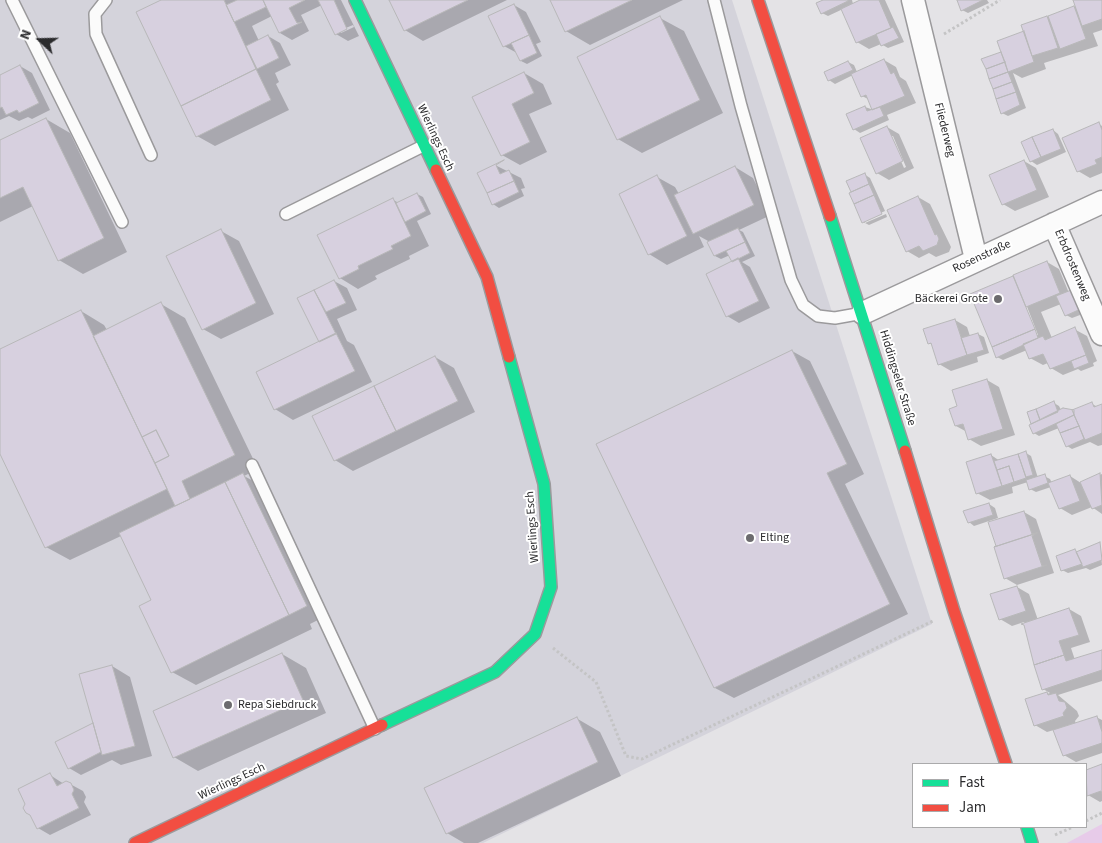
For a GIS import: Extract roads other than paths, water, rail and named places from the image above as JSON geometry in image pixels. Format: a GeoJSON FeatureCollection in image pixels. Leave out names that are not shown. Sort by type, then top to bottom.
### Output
{"type":"FeatureCollection","features":[{"type":"Feature","properties":{"kind":"street","name":"Wierlings Esch"},"geometry":{"type":"LineString","coordinates":[[135,843],[495,672],[535,634],[551,587],[544,484],[487,277],[355,0]]}},
{"type":"Feature","properties":{"kind":"street","name":"Hiddingseler Straße"},"geometry":{"type":"LineString","coordinates":[[758,0],[863,313],[954,611],[1006,763]]}},
{"type":"Feature","properties":{"kind":"street","name":"Fliederweg"},"geometry":{"type":"LineString","coordinates":[[913,0],[976,259]]}},
{"type":"Feature","properties":{"kind":"street","name":"Rosenstraße"},"geometry":{"type":"LineString","coordinates":[[863,313],[1102,202]]}},
{"type":"Feature","properties":{"kind":"street","name":"Erbdrostenweg"},"geometry":{"type":"LineString","coordinates":[[1054,224],[1102,334]]}},
{"type":"Feature","properties":{"kind":"street"},"geometry":{"type":"LineString","coordinates":[[1027,828],[1032,843]]}},
{"type":"Feature","properties":{"kind":"lane"},"geometry":{"type":"LineString","coordinates":[[12,0],[122,222]]}},
{"type":"Feature","properties":{"kind":"lane"},"geometry":{"type":"LineString","coordinates":[[106,0],[95,14],[96,34],[152,155]]}},
{"type":"Feature","properties":{"kind":"lane"},"geometry":{"type":"LineString","coordinates":[[714,0],[740,106],[791,280],[803,305],[818,316],[835,318],[863,313]]}},
{"type":"Feature","properties":{"kind":"lane"},"geometry":{"type":"LineString","coordinates":[[286,214],[423,146]]}},
{"type":"Feature","properties":{"kind":"lane"},"geometry":{"type":"LineString","coordinates":[[252,465],[375,729]]}},
{"type":"Feature","properties":{"kind":"place","name":"Bäckerei Grote"},"geometry":{"type":"Point","coordinates":[998,299]}},
{"type":"Feature","properties":{"kind":"place","name":"Elting"},"geometry":{"type":"Point","coordinates":[750,538]}},
{"type":"Feature","properties":{"kind":"place","name":"Repa Siebdruck"},"geometry":{"type":"Point","coordinates":[228,705]}}]}
